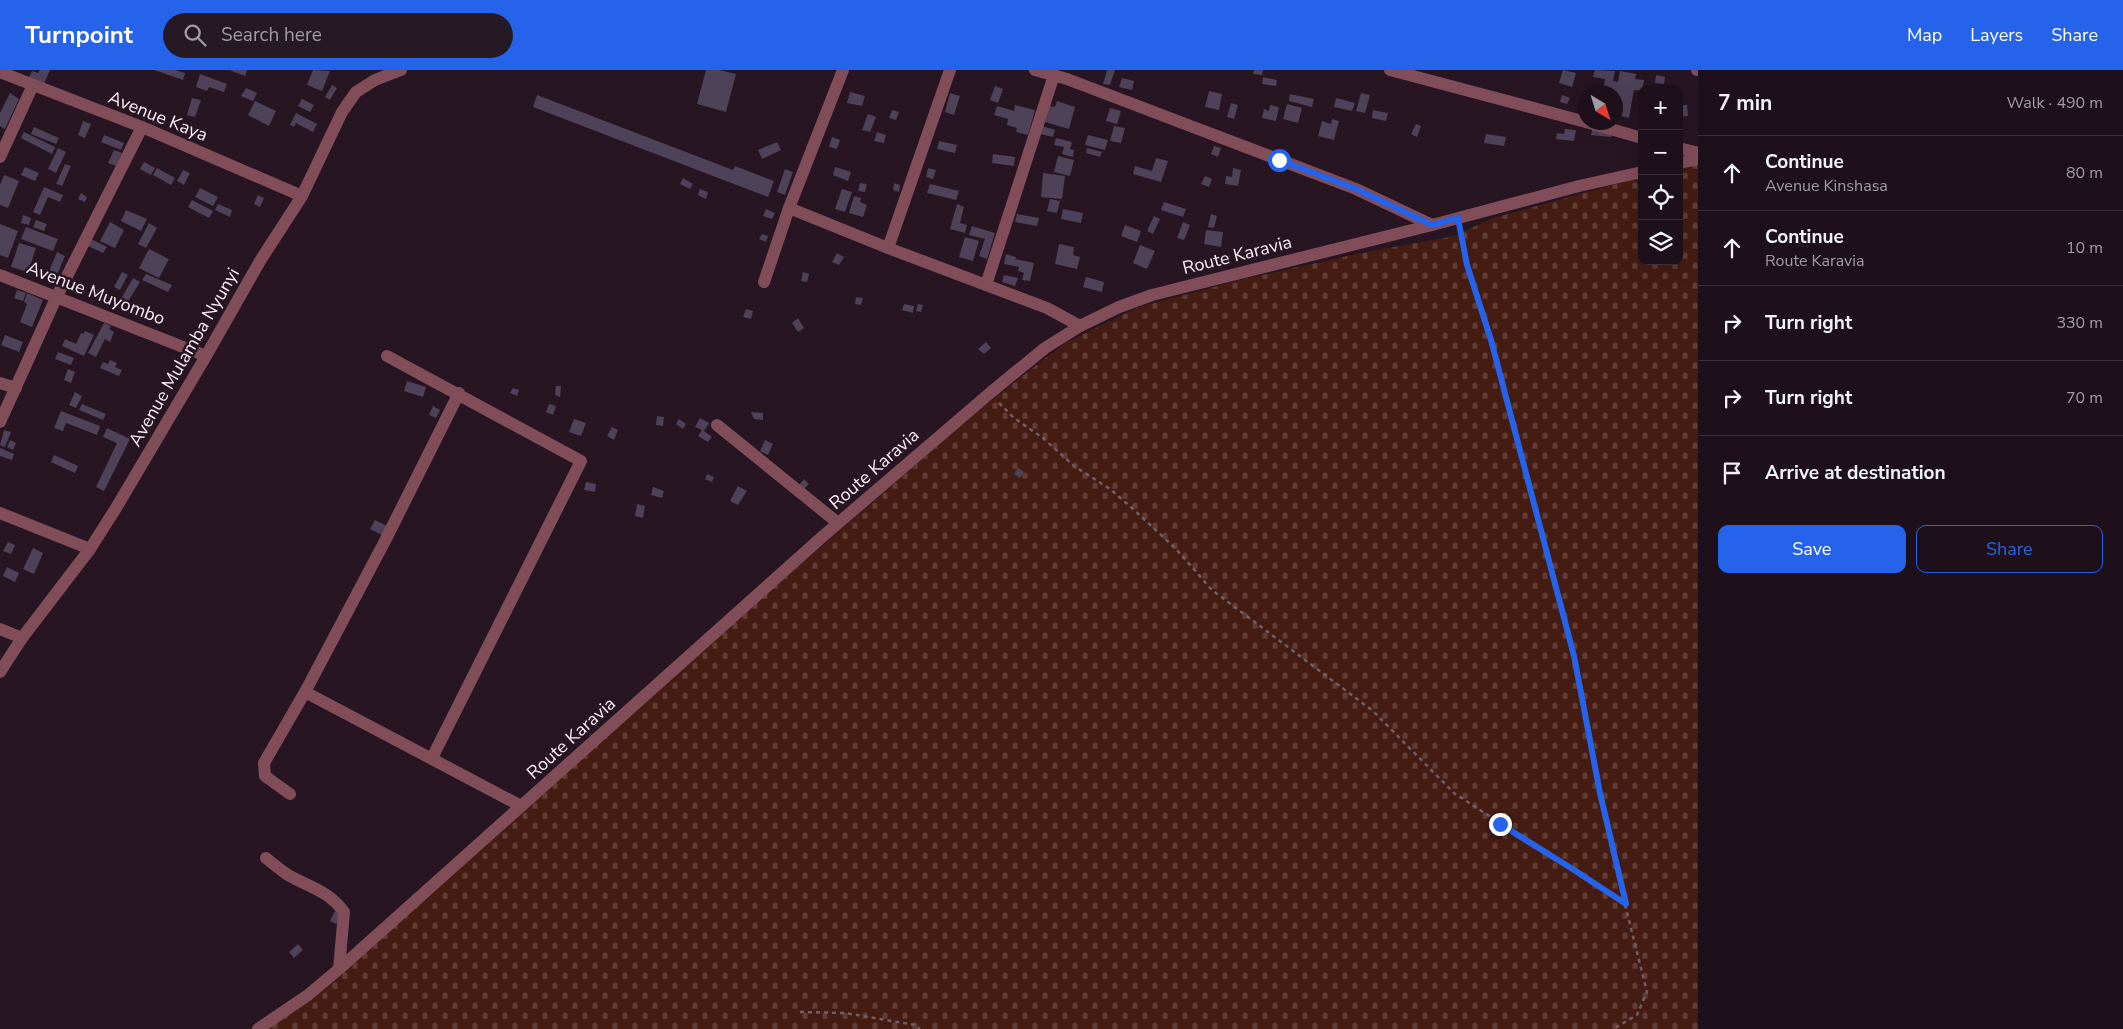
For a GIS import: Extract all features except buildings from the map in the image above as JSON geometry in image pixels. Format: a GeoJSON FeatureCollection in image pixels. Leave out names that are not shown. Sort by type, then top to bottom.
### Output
{"type":"FeatureCollection","features":[{"type":"Feature","properties":{"kind":"street","name":"Avenue Mulamba Nyunyi"},"geometry":{"type":"LineString","coordinates":[[0,672],[22,638],[90,549],[206,356],[260,261],[302,196],[342,112],[356,92],[375,80],[402,70]]}},
{"type":"Feature","properties":{"kind":"street"},"geometry":{"type":"LineString","coordinates":[[764,282],[789,208],[843,70]]}},
{"type":"Feature","properties":{"kind":"street"},"geometry":{"type":"LineString","coordinates":[[888,248],[950,70]]}},
{"type":"Feature","properties":{"kind":"street"},"geometry":{"type":"LineString","coordinates":[[1035,70],[1054,75],[1356,189],[1432,225]]}},
{"type":"Feature","properties":{"kind":"street"},"geometry":{"type":"LineString","coordinates":[[1390,70],[1578,120]]}},
{"type":"Feature","properties":{"kind":"street","name":"Avenue Kaya"},"geometry":{"type":"LineString","coordinates":[[0,72],[142,128],[302,196]]}},
{"type":"Feature","properties":{"kind":"street"},"geometry":{"type":"LineString","coordinates":[[986,285],[1054,75]]}},
{"type":"Feature","properties":{"kind":"street"},"geometry":{"type":"LineString","coordinates":[[0,158],[33,84]]}},
{"type":"Feature","properties":{"kind":"street"},"geometry":{"type":"LineString","coordinates":[[0,422],[57,296],[142,128]]}},
{"type":"Feature","properties":{"kind":"street"},"geometry":{"type":"LineString","coordinates":[[1614,130],[1638,137]]}},
{"type":"Feature","properties":{"kind":"street"},"geometry":{"type":"LineString","coordinates":[[1683,149],[1698,153]]}},
{"type":"Feature","properties":{"kind":"street"},"geometry":{"type":"LineString","coordinates":[[1683,163],[1698,159]]}},
{"type":"Feature","properties":{"kind":"street","name":"Route Karavia"},"geometry":{"type":"LineString","coordinates":[[258,1029],[308,995],[339,969],[838,523],[990,393],[1045,348],[1080,326],[1119,307],[1152,295],[1579,186],[1638,173]]}},
{"type":"Feature","properties":{"kind":"street"},"geometry":{"type":"LineString","coordinates":[[789,208],[888,248],[1047,308],[1080,326]]}},
{"type":"Feature","properties":{"kind":"street","name":"Avenue Muyombo"},"geometry":{"type":"LineString","coordinates":[[0,275],[206,356]]}},
{"type":"Feature","properties":{"kind":"street"},"geometry":{"type":"LineString","coordinates":[[386,356],[459,393],[581,461],[432,758]]}},
{"type":"Feature","properties":{"kind":"street"},"geometry":{"type":"LineString","coordinates":[[0,382],[16,388]]}},
{"type":"Feature","properties":{"kind":"street"},"geometry":{"type":"LineString","coordinates":[[290,794],[264,776],[264,763],[305,692],[386,539],[459,393]]}},
{"type":"Feature","properties":{"kind":"street"},"geometry":{"type":"LineString","coordinates":[[717,425],[838,523]]}},
{"type":"Feature","properties":{"kind":"street"},"geometry":{"type":"LineString","coordinates":[[0,513],[90,549]]}},
{"type":"Feature","properties":{"kind":"street"},"geometry":{"type":"LineString","coordinates":[[0,629],[22,638]]}},
{"type":"Feature","properties":{"kind":"street"},"geometry":{"type":"LineString","coordinates":[[305,692],[521,806]]}},
{"type":"Feature","properties":{"kind":"street"},"geometry":{"type":"LineString","coordinates":[[266,858],[288,875],[320,889],[336,901],[344,912],[339,969]]}},
{"type":"Feature","properties":{"kind":"path"},"geometry":{"type":"LineString","coordinates":[[1458,218],[1467,265],[1491,340],[1574,656],[1609,836],[1647,992],[1637,1016],[1613,1029]]}},
{"type":"Feature","properties":{"kind":"path"},"geometry":{"type":"LineString","coordinates":[[990,393],[1014,418],[1043,438],[1074,466],[1110,489],[1132,508],[1176,549],[1212,590],[1373,710],[1454,793],[1626,904]]}},
{"type":"Feature","properties":{"kind":"path"},"geometry":{"type":"LineString","coordinates":[[800,1012],[845,1013],[915,1025],[920,1029]]}},
{"type":"Feature","properties":{"kind":"green space"},"geometry":{"type":"Polygon","coordinates":[[[1698,161],[1698,1029],[265,1029],[980,409],[1065,343],[1139,307],[1244,279],[1361,253],[1454,236],[1493,218],[1638,178],[1638,265],[1683,265],[1683,166],[1698,161]]]}},
{"type":"Feature","properties":{"kind":"route"},"geometry":{"type":"LineString","coordinates":[[1279,160],[1356,189],[1432,225],[1458,218],[1467,265],[1491,340],[1512,428],[1547,550],[1574,656],[1612,853],[1626,904],[1500,824]]}}]}
